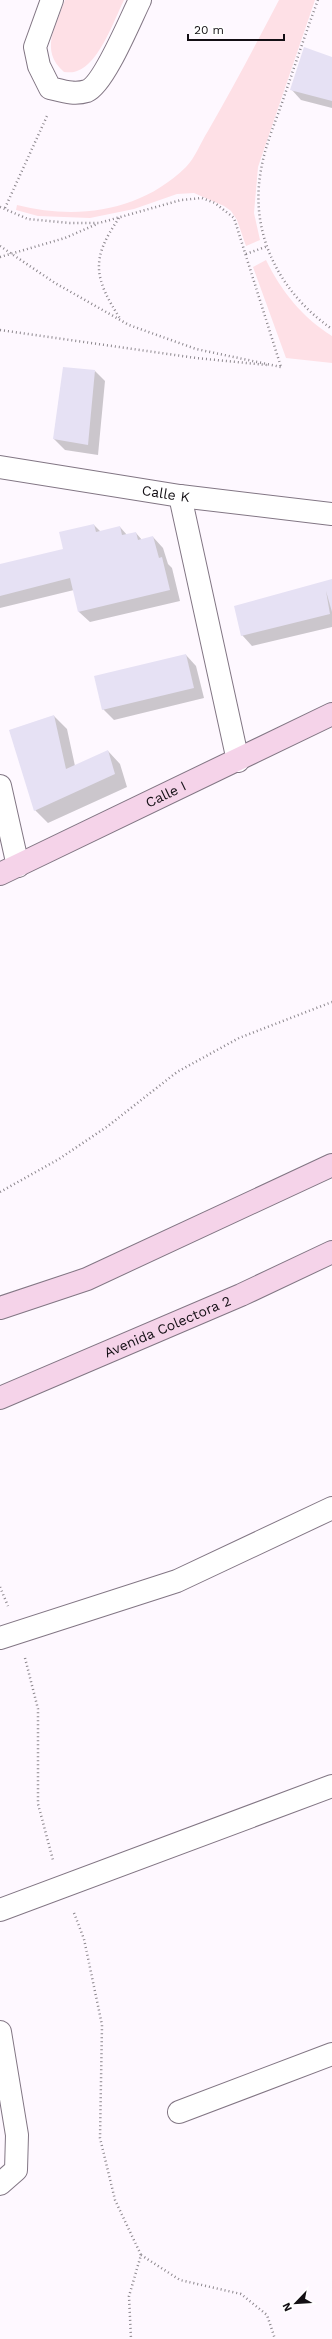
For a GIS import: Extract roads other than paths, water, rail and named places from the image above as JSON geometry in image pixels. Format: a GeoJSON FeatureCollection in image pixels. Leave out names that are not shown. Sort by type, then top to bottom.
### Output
{"type":"FeatureCollection","features":[{"type":"Feature","properties":{"kind":"street"},"geometry":{"type":"LineString","coordinates":[[52,0],[35,47],[39,66],[50,88],[71,94],[88,90],[108,66],[140,0]]}},
{"type":"Feature","properties":{"kind":"street","name":"Calle K"},"geometry":{"type":"LineString","coordinates":[[0,467],[180,496],[332,514]]}},
{"type":"Feature","properties":{"kind":"street"},"geometry":{"type":"LineString","coordinates":[[180,496],[238,761]]}},
{"type":"Feature","properties":{"kind":"street","name":"Calle I"},"geometry":{"type":"LineString","coordinates":[[9,870],[238,761],[332,714]]}},
{"type":"Feature","properties":{"kind":"street"},"geometry":{"type":"LineString","coordinates":[[0,786],[9,870]]}},
{"type":"Feature","properties":{"kind":"street"},"geometry":{"type":"LineString","coordinates":[[0,1308],[87,1279],[332,1166]]}},
{"type":"Feature","properties":{"kind":"street","name":"Avenida Colectora 2"},"geometry":{"type":"LineString","coordinates":[[0,1398],[241,1295],[332,1252]]}},
{"type":"Feature","properties":{"kind":"street"},"geometry":{"type":"LineString","coordinates":[[9,1635],[177,1582],[332,1508]]}},
{"type":"Feature","properties":{"kind":"street"},"geometry":{"type":"LineString","coordinates":[[0,1910],[63,1888],[332,1786]]}},
{"type":"Feature","properties":{"kind":"street"},"geometry":{"type":"LineString","coordinates":[[0,2032],[17,2135],[16,2170],[0,2184]]}},
{"type":"Feature","properties":{"kind":"street"},"geometry":{"type":"LineString","coordinates":[[179,2112],[332,2054]]}}]}
